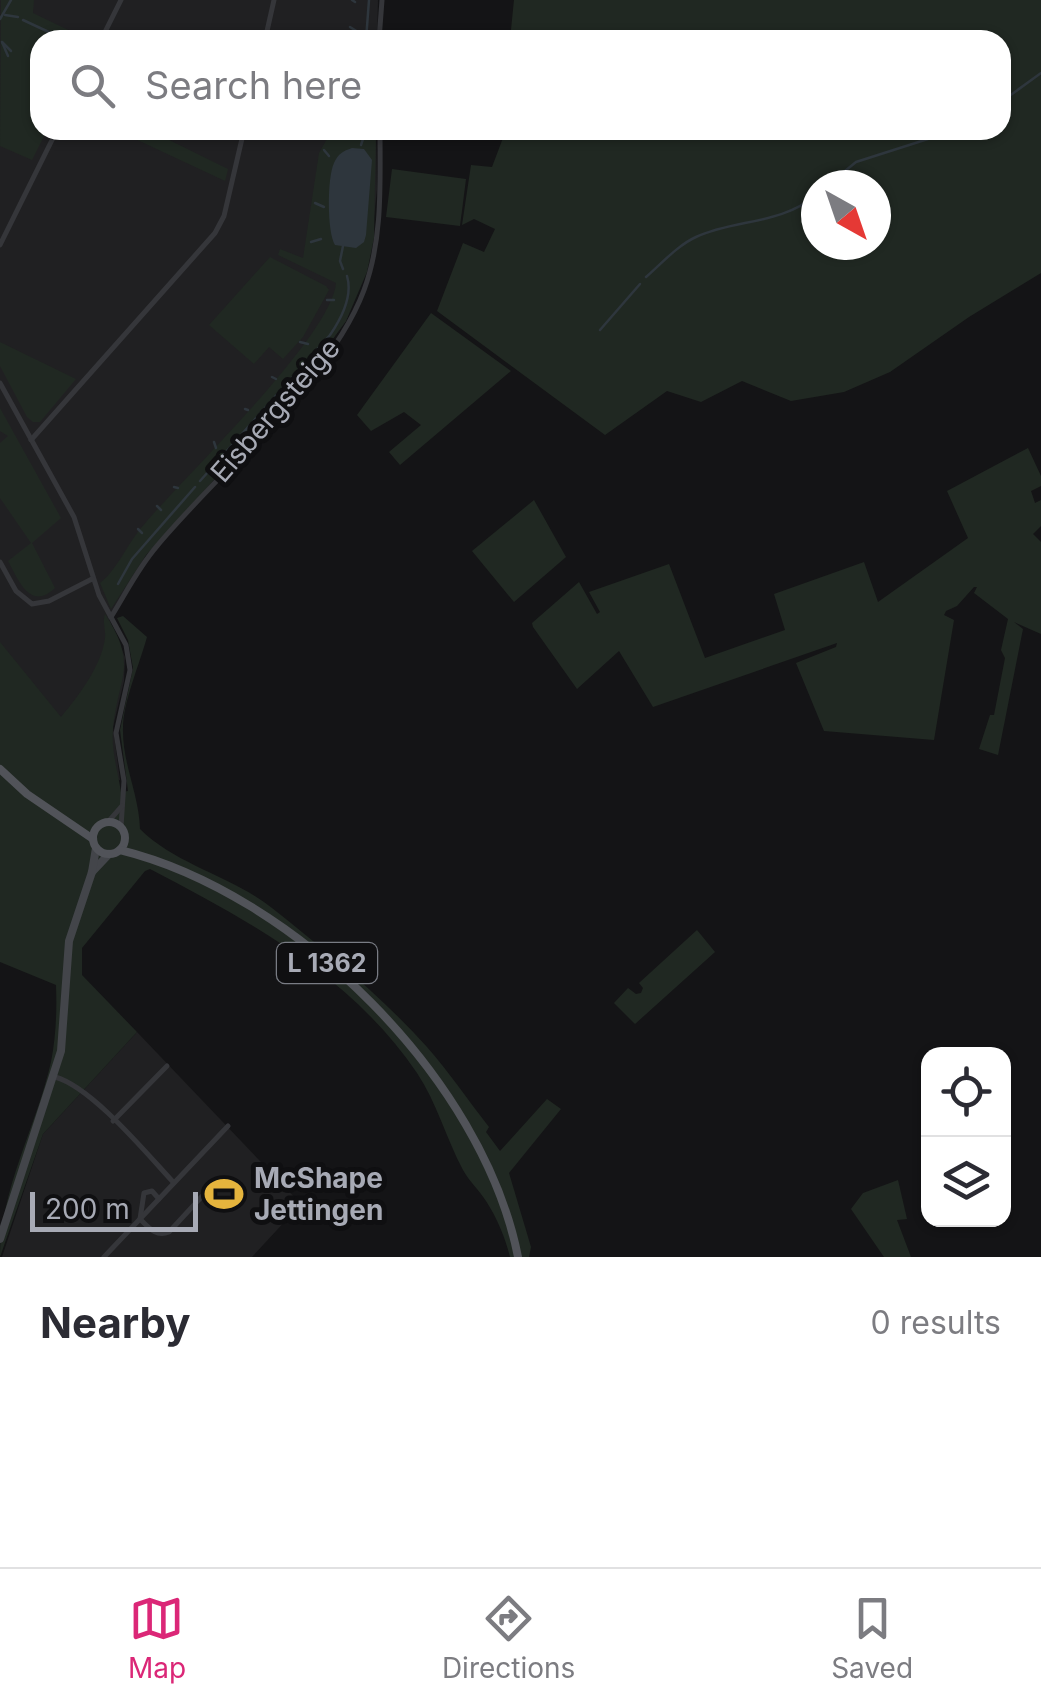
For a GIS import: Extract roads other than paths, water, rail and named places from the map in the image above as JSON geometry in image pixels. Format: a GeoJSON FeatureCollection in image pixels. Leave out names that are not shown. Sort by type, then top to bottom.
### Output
{"type":"FeatureCollection","features":[{"type":"Feature","properties":{"kind":"main road"},"geometry":{"type":"LineString","coordinates":[[4,773],[109,854],[120,850],[125,838],[121,826],[108,822],[97,826],[73,823]]}},
{"type":"Feature","properties":{"kind":"main road"},"geometry":{"type":"LineString","coordinates":[[94,843],[97,826]]}},
{"type":"Feature","properties":{"kind":"main road","name":"L 1362"},"geometry":{"type":"LineString","coordinates":[[125,838],[146,856]]}},
{"type":"Feature","properties":{"kind":"main road","name":"L 1362"},"geometry":{"type":"LineString","coordinates":[[120,850],[146,856],[230,896],[274,923],[342,975],[406,1039],[465,1122],[489,1167],[518,1257]]}},
{"type":"Feature","properties":{"kind":"street"},"geometry":{"type":"LineString","coordinates":[[106,30],[121,0]]}},
{"type":"Feature","properties":{"kind":"street"},"geometry":{"type":"LineString","coordinates":[[267,30],[274,0]]}},
{"type":"Feature","properties":{"kind":"street"},"geometry":{"type":"LineString","coordinates":[[380,30],[382,0]]}},
{"type":"Feature","properties":{"kind":"street"},"geometry":{"type":"LineString","coordinates":[[0,245],[51,140]]}},
{"type":"Feature","properties":{"kind":"street"},"geometry":{"type":"LineString","coordinates":[[32,440],[215,233],[224,216],[242,140]]}},
{"type":"Feature","properties":{"kind":"street","name":"Eisbergsteige"},"geometry":{"type":"LineString","coordinates":[[111,617],[157,545],[316,369],[346,326],[363,293],[377,241],[380,140]]}},
{"type":"Feature","properties":{"kind":"street"},"geometry":{"type":"LineString","coordinates":[[0,383],[74,517],[92,580],[126,645],[130,670],[116,733],[124,781],[121,826]]}},
{"type":"Feature","properties":{"kind":"street"},"geometry":{"type":"LineString","coordinates":[[0,562],[16,590],[32,604],[49,601],[92,580]]}},
{"type":"Feature","properties":{"kind":"street"},"geometry":{"type":"LineString","coordinates":[[108,822],[124,804]]}},
{"type":"Feature","properties":{"kind":"street"},"geometry":{"type":"LineString","coordinates":[[0,1239],[55,1077],[65,1018],[69,941],[92,872],[94,843]]}},
{"type":"Feature","properties":{"kind":"street"},"geometry":{"type":"LineString","coordinates":[[92,872],[109,854]]}},
{"type":"Feature","properties":{"kind":"street"},"geometry":{"type":"LineString","coordinates":[[113,1121],[167,1066]]}},
{"type":"Feature","properties":{"kind":"street"},"geometry":{"type":"LineString","coordinates":[[55,1077],[77,1087],[174,1184]]}},
{"type":"Feature","properties":{"kind":"street"},"geometry":{"type":"LineString","coordinates":[[104,1257],[228,1126]]}},
{"type":"Feature","properties":{"kind":"street"},"geometry":{"type":"LineString","coordinates":[[140,1219],[153,1232],[169,1232],[218,1180]]}},
{"type":"Feature","properties":{"kind":"street"},"geometry":{"type":"LineString","coordinates":[[140,1219],[144,1193],[152,1191],[159,1200]]}},
{"type":"Feature","properties":{"kind":"waterway"},"geometry":{"type":"LineString","coordinates":[[0,19],[11,0]]}},
{"type":"Feature","properties":{"kind":"waterway"},"geometry":{"type":"LineString","coordinates":[[367,30],[369,0]]}},
{"type":"Feature","properties":{"kind":"waterway"},"geometry":{"type":"LineString","coordinates":[[5,15],[18,17]]}},
{"type":"Feature","properties":{"kind":"waterway"},"geometry":{"type":"LineString","coordinates":[[23,20],[44,30]]}},
{"type":"Feature","properties":{"kind":"waterway"},"geometry":{"type":"LineString","coordinates":[[350,27],[355,30]]}},
{"type":"Feature","properties":{"kind":"waterway"},"geometry":{"type":"LineString","coordinates":[[2,42],[8,56]]}},
{"type":"Feature","properties":{"kind":"waterway"},"geometry":{"type":"LineString","coordinates":[[2,42],[11,51]]}},
{"type":"Feature","properties":{"kind":"waterway"},"geometry":{"type":"LineString","coordinates":[[1011,95],[1041,73]]}},
{"type":"Feature","properties":{"kind":"waterway"},"geometry":{"type":"LineString","coordinates":[[361,145],[363,140]]}},
{"type":"Feature","properties":{"kind":"waterway"},"geometry":{"type":"LineString","coordinates":[[846,170],[856,162],[925,140]]}},
{"type":"Feature","properties":{"kind":"waterway"},"geometry":{"type":"LineString","coordinates":[[324,150],[329,156]]}},
{"type":"Feature","properties":{"kind":"waterway"},"geometry":{"type":"LineString","coordinates":[[315,203],[324,207]]}},
{"type":"Feature","properties":{"kind":"waterway"},"geometry":{"type":"LineString","coordinates":[[646,277],[696,237],[801,206]]}},
{"type":"Feature","properties":{"kind":"waterway"},"geometry":{"type":"LineString","coordinates":[[311,242],[321,239]]}},
{"type":"Feature","properties":{"kind":"waterway"},"geometry":{"type":"LineString","coordinates":[[343,246],[343,269]]}},
{"type":"Feature","properties":{"kind":"waterway"},"geometry":{"type":"LineString","coordinates":[[200,481],[330,335],[347,299],[347,276]]}},
{"type":"Feature","properties":{"kind":"waterway"},"geometry":{"type":"LineString","coordinates":[[600,330],[640,284]]}},
{"type":"Feature","properties":{"kind":"waterway"},"geometry":{"type":"LineString","coordinates":[[327,300],[334,300]]}},
{"type":"Feature","properties":{"kind":"waterway"},"geometry":{"type":"LineString","coordinates":[[300,342],[308,344]]}},
{"type":"Feature","properties":{"kind":"waterway"},"geometry":{"type":"LineString","coordinates":[[272,377],[276,379]]}},
{"type":"Feature","properties":{"kind":"waterway"},"geometry":{"type":"LineString","coordinates":[[214,442],[216,448]]}},
{"type":"Feature","properties":{"kind":"waterway"},"geometry":{"type":"LineString","coordinates":[[174,487],[178,488]]}},
{"type":"Feature","properties":{"kind":"waterway"},"geometry":{"type":"LineString","coordinates":[[118,584],[132,559],[195,487]]}},
{"type":"Feature","properties":{"kind":"waterway"},"geometry":{"type":"LineString","coordinates":[[157,506],[161,510]]}},
{"type":"Feature","properties":{"kind":"waterway"},"geometry":{"type":"LineString","coordinates":[[138,529],[142,533]]}},
{"type":"Feature","properties":{"kind":"place","name":"McShape Jettingen"},"geometry":{"type":"Point","coordinates":[224,1194]}}]}
